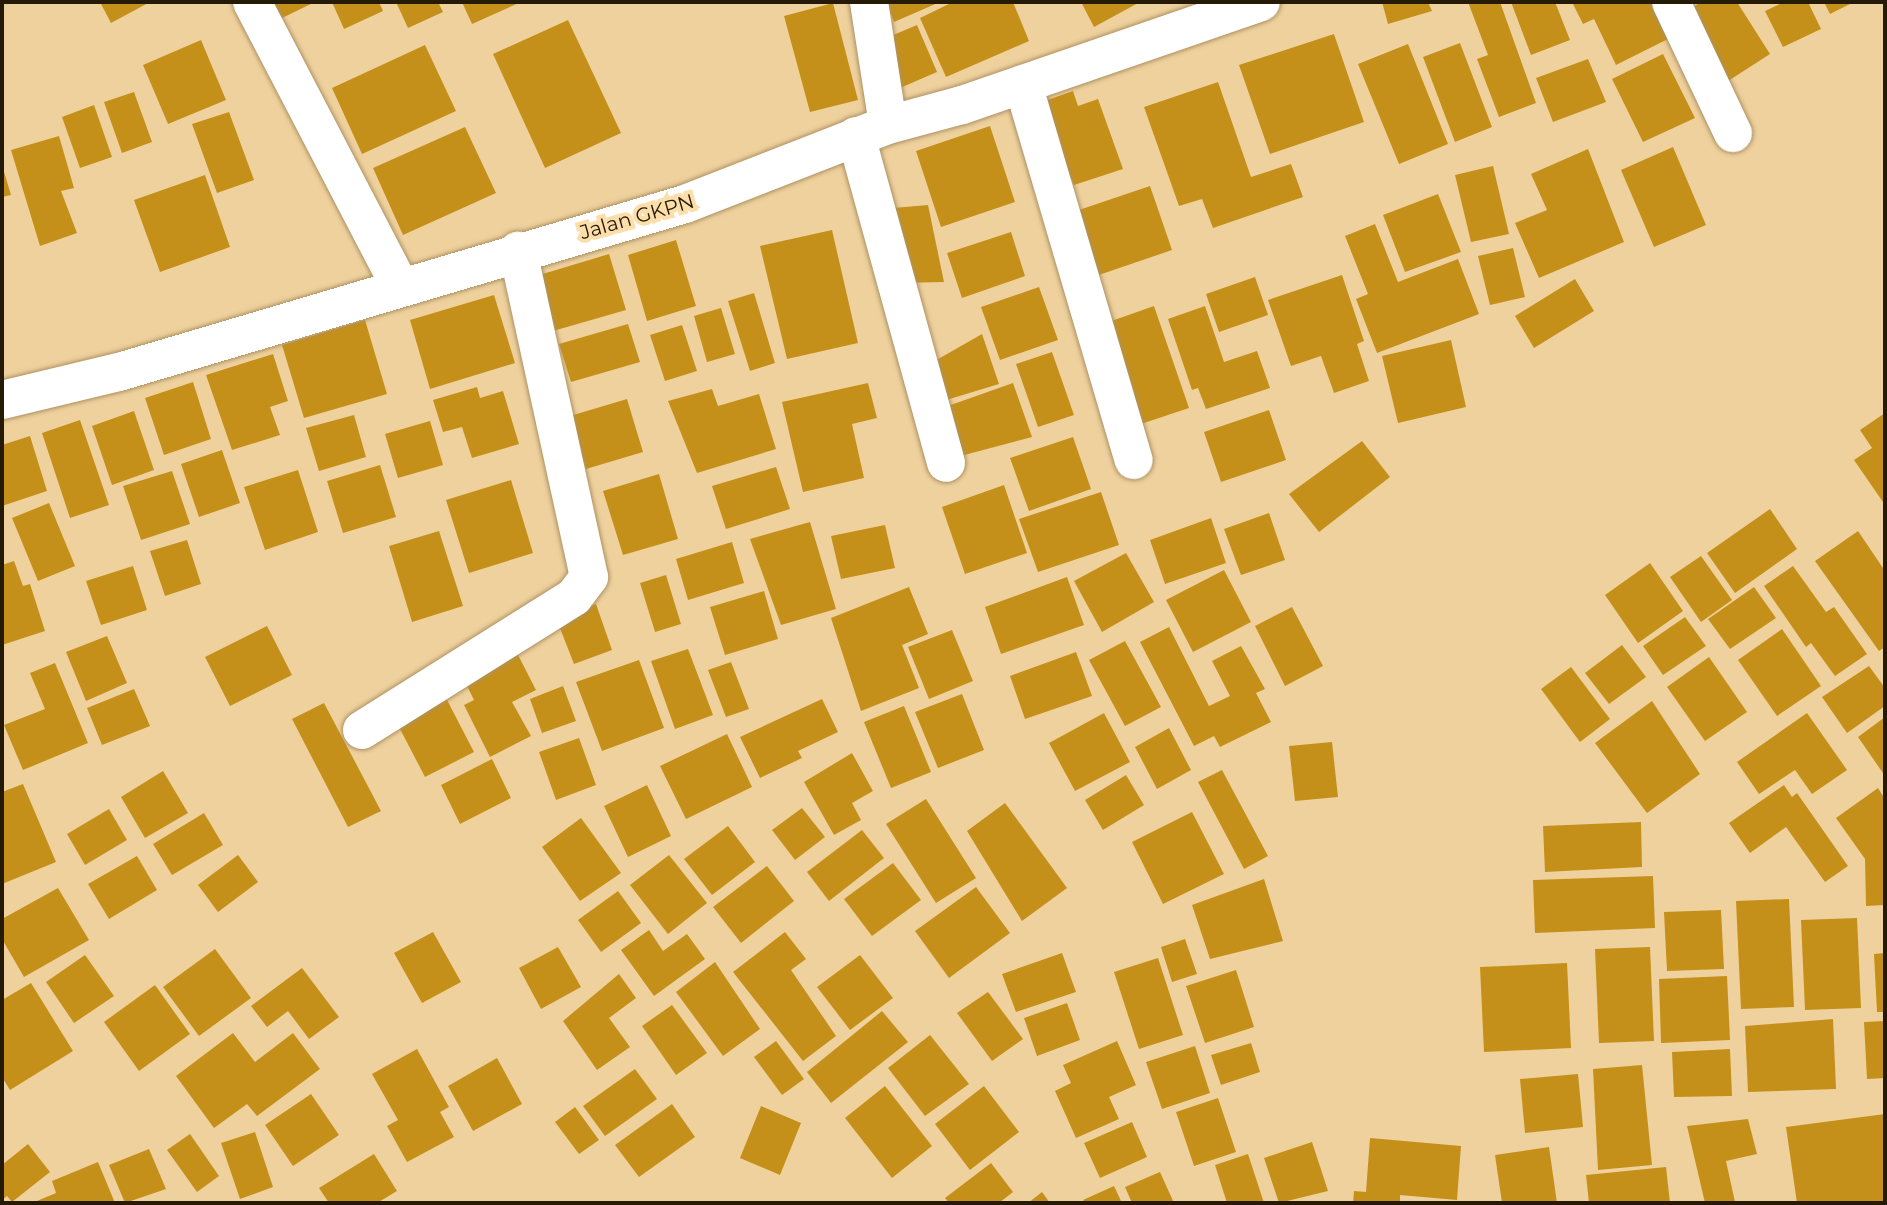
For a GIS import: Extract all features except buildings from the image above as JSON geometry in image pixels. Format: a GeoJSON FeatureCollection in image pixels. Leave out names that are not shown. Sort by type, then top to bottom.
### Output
{"type":"FeatureCollection","features":[{"type":"Feature","properties":{"kind":"street"},"geometry":{"type":"LineString","coordinates":[[252,2],[400,286]]}},
{"type":"Feature","properties":{"kind":"street"},"geometry":{"type":"LineString","coordinates":[[869,2],[872,130],[946,463]]}},
{"type":"Feature","properties":{"kind":"street","name":"Jalan GKPN"},"geometry":{"type":"LineString","coordinates":[[2,400],[119,372],[400,286],[685,204],[872,130],[1023,84],[1187,14],[1261,2]]}},
{"type":"Feature","properties":{"kind":"street"},"geometry":{"type":"LineString","coordinates":[[1671,2],[1733,133]]}},
{"type":"Feature","properties":{"kind":"street"},"geometry":{"type":"LineString","coordinates":[[1023,84],[1134,460]]}},
{"type":"Feature","properties":{"kind":"street"},"geometry":{"type":"LineString","coordinates":[[362,730],[574,597],[589,577],[518,251]]}}]}
